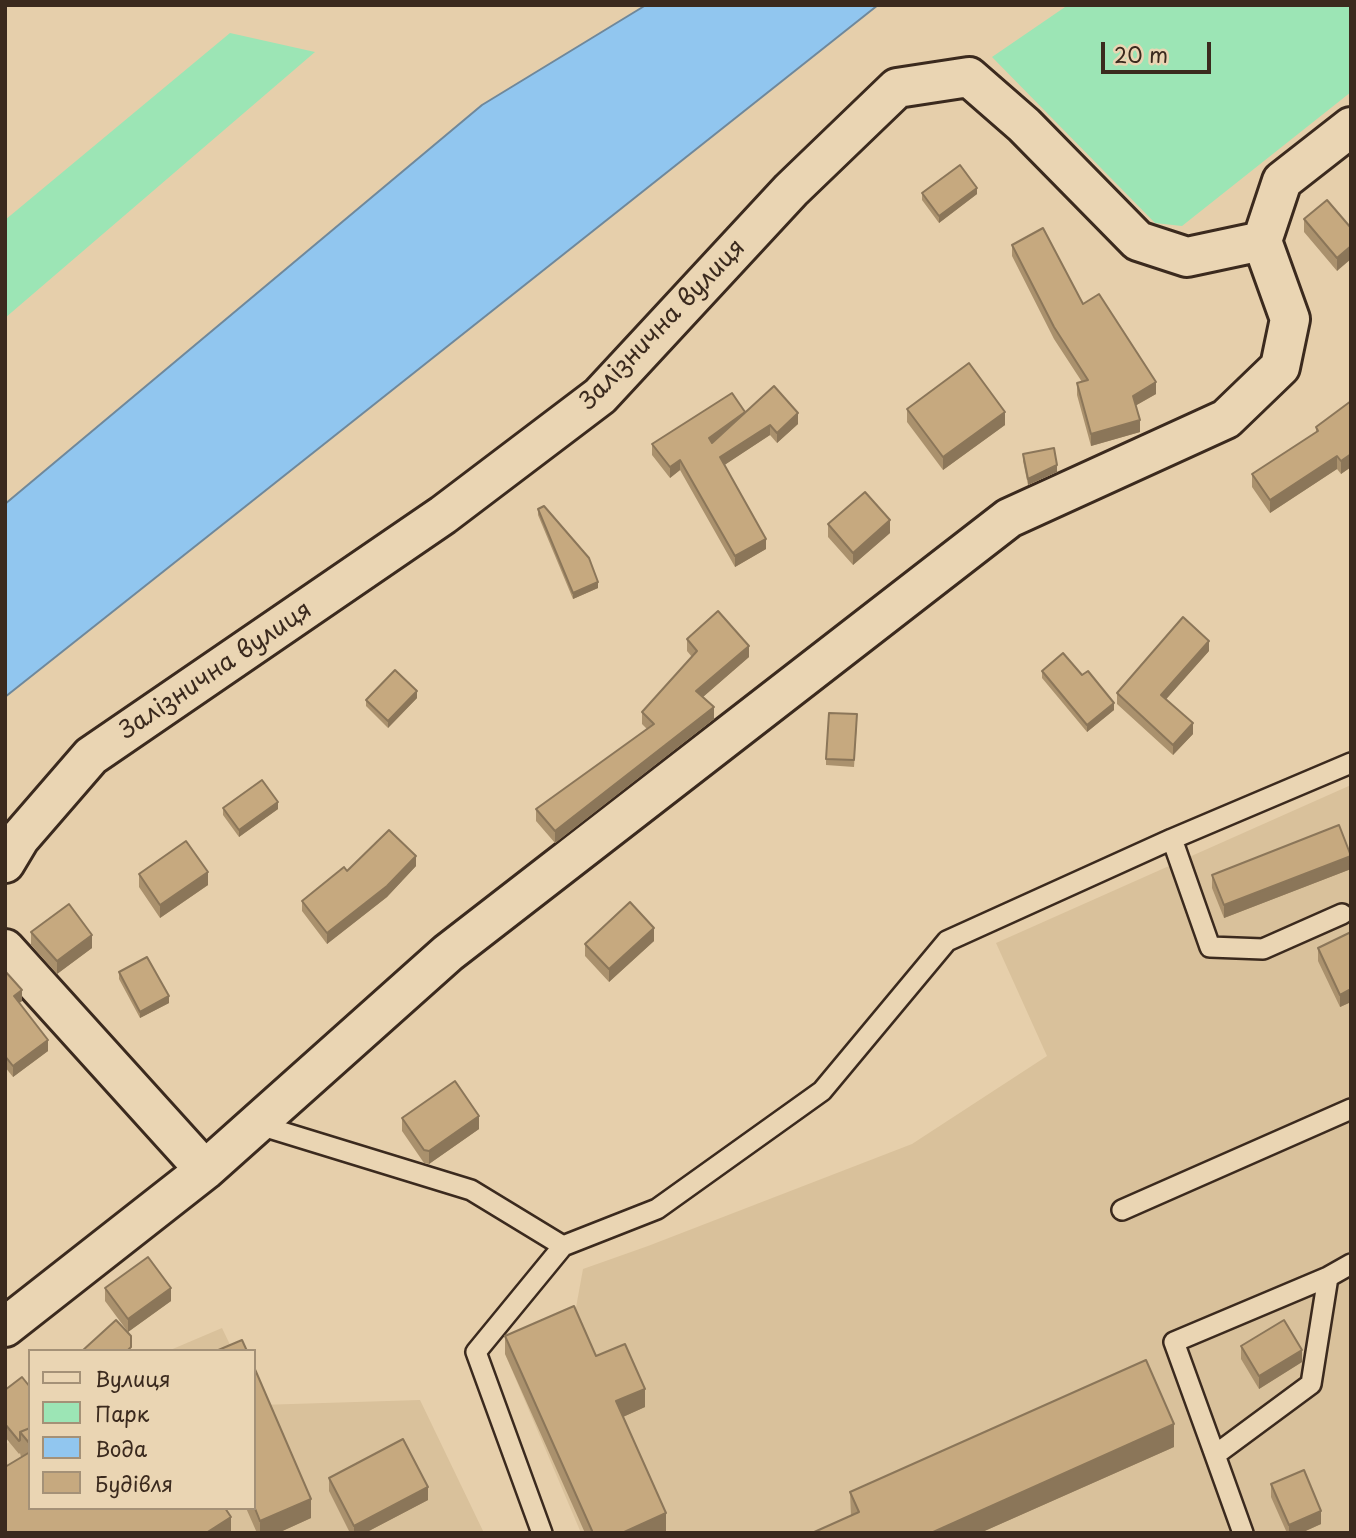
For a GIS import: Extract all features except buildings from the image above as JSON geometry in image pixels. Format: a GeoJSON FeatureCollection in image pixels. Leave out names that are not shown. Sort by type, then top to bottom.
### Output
{"type":"FeatureCollection","features":[{"type":"Feature","properties":{"kind":"street","name":"Залізнична вулиця"},"geometry":{"type":"LineString","coordinates":[[5,863],[20,838],[91,756],[443,515],[600,396],[791,190],[897,88],[969,77],[1024,125],[1138,241],[1187,257],[1262,241]]}},
{"type":"Feature","properties":{"kind":"street"},"geometry":{"type":"LineString","coordinates":[[5,1327],[205,1170],[448,953],[1009,518],[1226,419],[1280,367],[1290,319],[1262,241],[1282,181],[1351,127]]}},
{"type":"Feature","properties":{"kind":"street"},"geometry":{"type":"LineString","coordinates":[[5,949],[205,1170]]}},
{"type":"Feature","properties":{"kind":"lane"},"geometry":{"type":"LineString","coordinates":[[542,1533],[476,1352],[563,1246],[657,1209],[822,1091],[947,940],[1172,839],[1351,763]]}},
{"type":"Feature","properties":{"kind":"lane"},"geometry":{"type":"LineString","coordinates":[[1172,839],[1210,947],[1263,949],[1342,914]]}},
{"type":"Feature","properties":{"kind":"lane"},"geometry":{"type":"LineString","coordinates":[[1122,1210],[1351,1110]]}},
{"type":"Feature","properties":{"kind":"lane"},"geometry":{"type":"LineString","coordinates":[[256,1124],[471,1191],[563,1246]]}},
{"type":"Feature","properties":{"kind":"lane"},"geometry":{"type":"LineString","coordinates":[[1243,1533],[1174,1342],[1328,1277],[1351,1264]]}},
{"type":"Feature","properties":{"kind":"lane"},"geometry":{"type":"LineString","coordinates":[[1215,1455],[1311,1384],[1328,1277]]}},
{"type":"Feature","properties":{"kind":"shaded area"},"geometry":{"type":"Polygon","coordinates":[[[1351,785],[1351,1533],[581,1533],[505,1354],[573,1324],[583,1269],[912,1144],[1047,1056],[996,943],[1351,785]]]}},
{"type":"Feature","properties":{"kind":"shaded area"},"geometry":{"type":"Polygon","coordinates":[[[222,1328],[232,1349],[173,1349],[222,1328]]]}},
{"type":"Feature","properties":{"kind":"shaded area"},"geometry":{"type":"Polygon","coordinates":[[[420,1400],[484,1533],[5,1533],[5,1445],[28,1429],[28,1510],[256,1510],[260,1405],[420,1400]]]}},
{"type":"Feature","properties":{"kind":"green space"},"geometry":{"type":"Polygon","coordinates":[[[1068,5],[1351,5],[1351,92],[1182,226],[1155,223],[992,57],[1068,5]]]}},
{"type":"Feature","properties":{"kind":"green space"},"geometry":{"type":"Polygon","coordinates":[[[230,33],[315,52],[5,318],[5,220],[230,33]]]}},
{"type":"Feature","properties":{"kind":"water"},"geometry":{"type":"Polygon","coordinates":[[[646,5],[878,5],[5,697],[5,504],[482,105],[646,5]]]}}]}
